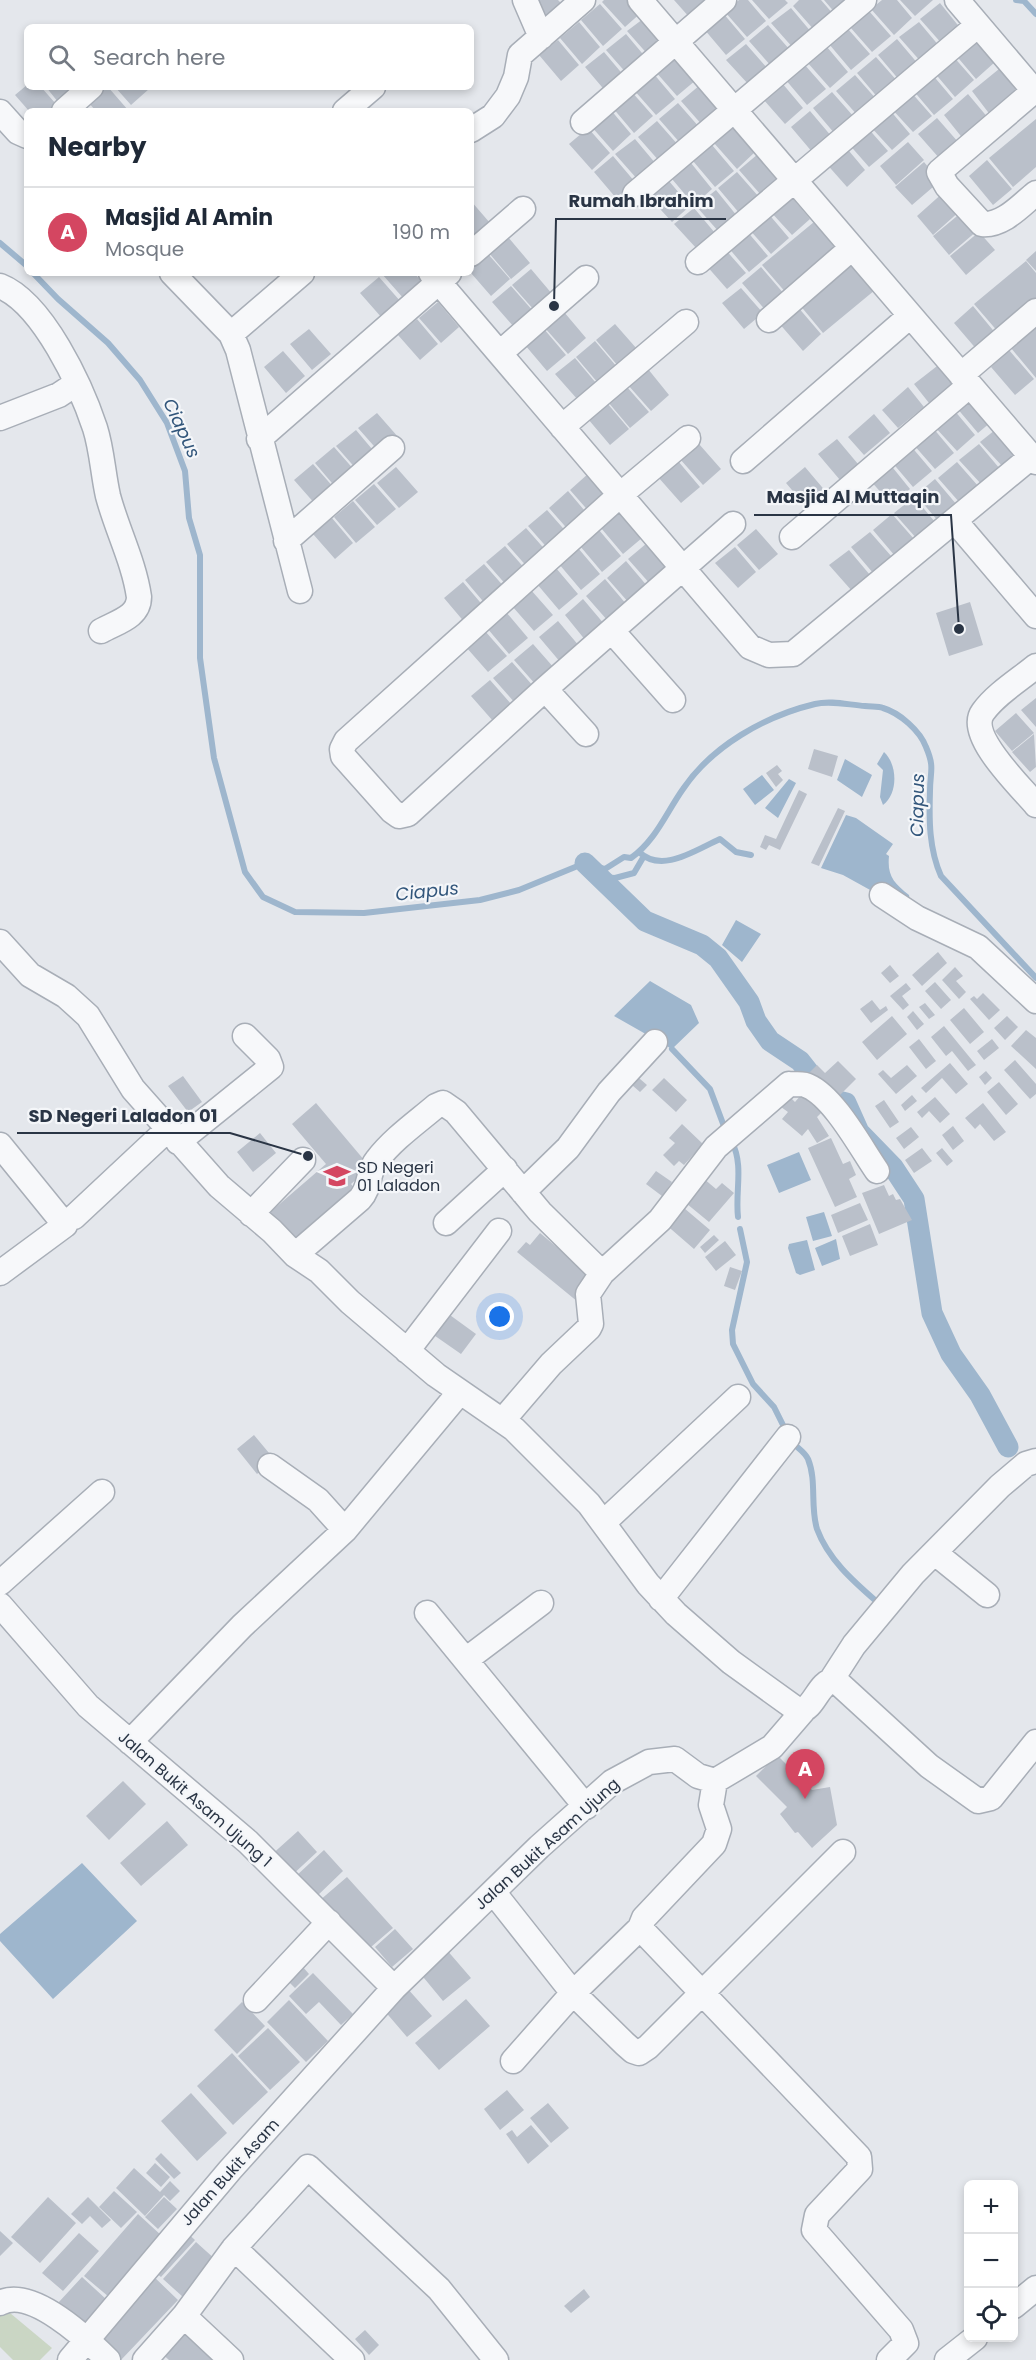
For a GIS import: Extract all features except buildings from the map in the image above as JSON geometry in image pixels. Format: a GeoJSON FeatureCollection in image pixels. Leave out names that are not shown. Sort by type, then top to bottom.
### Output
{"type":"FeatureCollection","features":[{"type":"Feature","properties":{"kind":"street"},"geometry":{"type":"LineString","coordinates":[[525,0],[541,37]]}},
{"type":"Feature","properties":{"kind":"street"},"geometry":{"type":"LineString","coordinates":[[474,128],[493,116],[513,87],[520,55],[583,0]]}},
{"type":"Feature","properties":{"kind":"street"},"geometry":{"type":"LineString","coordinates":[[259,439],[440,276],[562,427],[750,646],[769,655],[793,654],[955,521],[1031,448],[965,380],[640,0]]}},
{"type":"Feature","properties":{"kind":"street"},"geometry":{"type":"LineString","coordinates":[[583,122],[724,0]]}},
{"type":"Feature","properties":{"kind":"street"},"geometry":{"type":"LineString","coordinates":[[635,194],[864,0]]}},
{"type":"Feature","properties":{"kind":"street"},"geometry":{"type":"LineString","coordinates":[[957,0],[1035,92],[939,172],[947,186],[982,224],[992,225],[1002,220],[1036,193]]}},
{"type":"Feature","properties":{"kind":"street"},"geometry":{"type":"LineString","coordinates":[[698,262],[978,25]]}},
{"type":"Feature","properties":{"kind":"street"},"geometry":{"type":"LineString","coordinates":[[67,108],[88,90]]}},
{"type":"Feature","properties":{"kind":"street"},"geometry":{"type":"LineString","coordinates":[[348,108],[370,90]]}},
{"type":"Feature","properties":{"kind":"street"},"geometry":{"type":"LineString","coordinates":[[0,112],[18,132],[24,135]]}},
{"type":"Feature","properties":{"kind":"street"},"geometry":{"type":"LineString","coordinates":[[474,251],[523,209]]}},
{"type":"Feature","properties":{"kind":"street"},"geometry":{"type":"LineString","coordinates":[[769,320],[852,248]]}},
{"type":"Feature","properties":{"kind":"street"},"geometry":{"type":"LineString","coordinates":[[175,276],[231,334],[238,350],[259,439],[300,591]]}},
{"type":"Feature","properties":{"kind":"street"},"geometry":{"type":"LineString","coordinates":[[231,334],[299,276]]}},
{"type":"Feature","properties":{"kind":"street"},"geometry":{"type":"LineString","coordinates":[[500,353],[586,278]]}},
{"type":"Feature","properties":{"kind":"street"},"geometry":{"type":"LineString","coordinates":[[0,286],[23,299],[51,339],[77,383],[95,430],[108,496],[139,597],[139,607],[135,613],[100,631]]}},
{"type":"Feature","properties":{"kind":"street"},"geometry":{"type":"LineString","coordinates":[[792,537],[965,380],[1036,311]]}},
{"type":"Feature","properties":{"kind":"street"},"geometry":{"type":"LineString","coordinates":[[743,461],[910,316]]}},
{"type":"Feature","properties":{"kind":"street"},"geometry":{"type":"LineString","coordinates":[[562,427],[686,322]]}},
{"type":"Feature","properties":{"kind":"street"},"geometry":{"type":"LineString","coordinates":[[0,418],[60,395],[77,383]]}},
{"type":"Feature","properties":{"kind":"street"},"geometry":{"type":"LineString","coordinates":[[688,438],[620,495],[346,741],[342,749],[343,756],[392,811],[404,815],[417,808],[544,689],[733,524]]}},
{"type":"Feature","properties":{"kind":"street"},"geometry":{"type":"LineString","coordinates":[[286,541],[392,448]]}},
{"type":"Feature","properties":{"kind":"street"},"geometry":{"type":"LineString","coordinates":[[955,521],[1036,616]]}},
{"type":"Feature","properties":{"kind":"street"},"geometry":{"type":"LineString","coordinates":[[612,631],[673,700]]}},
{"type":"Feature","properties":{"kind":"street"},"geometry":{"type":"LineString","coordinates":[[1036,667],[990,704],[981,714],[978,723],[986,744],[994,756],[1036,805]]}},
{"type":"Feature","properties":{"kind":"street"},"geometry":{"type":"LineString","coordinates":[[544,689],[586,734]]}},
{"type":"Feature","properties":{"kind":"street"},"geometry":{"type":"LineString","coordinates":[[882,895],[917,918],[978,947],[1036,1001]]}},
{"type":"Feature","properties":{"kind":"street"},"geometry":{"type":"LineString","coordinates":[[3,951],[30,975],[66,996],[88,1016],[126,1080],[172,1136],[219,1186],[407,1351],[459,1393],[503,1420],[570,1483],[661,1599],[688,1626],[786,1704],[803,1711]]}},
{"type":"Feature","properties":{"kind":"street"},"geometry":{"type":"LineString","coordinates":[[74,1217],[172,1136],[271,1067],[268,1059],[245,1036]]}},
{"type":"Feature","properties":{"kind":"street"},"geometry":{"type":"LineString","coordinates":[[523,1192],[568,1148],[609,1092],[655,1042]]}},
{"type":"Feature","properties":{"kind":"street"},"geometry":{"type":"LineString","coordinates":[[503,1420],[551,1364],[589,1328],[591,1324],[588,1294],[602,1274],[660,1220],[716,1147],[789,1084],[807,1085],[818,1092],[835,1111],[877,1171]]}},
{"type":"Feature","properties":{"kind":"street"},"geometry":{"type":"LineString","coordinates":[[295,1255],[368,1190],[376,1161],[436,1106],[443,1103],[449,1105],[523,1192],[602,1274]]}},
{"type":"Feature","properties":{"kind":"street"},"geometry":{"type":"LineString","coordinates":[[0,1145],[64,1225],[1,1271]]}},
{"type":"Feature","properties":{"kind":"street"},"geometry":{"type":"LineString","coordinates":[[251,1214],[303,1161]]}},
{"type":"Feature","properties":{"kind":"street"},"geometry":{"type":"LineString","coordinates":[[446,1222],[504,1169]]}},
{"type":"Feature","properties":{"kind":"street"},"geometry":{"type":"LineString","coordinates":[[407,1351],[500,1231]]}},
{"type":"Feature","properties":{"kind":"street"},"geometry":{"type":"LineString","coordinates":[[130,1742],[242,1626],[345,1530],[459,1393]]}},
{"type":"Feature","properties":{"kind":"street"},"geometry":{"type":"LineString","coordinates":[[603,1523],[738,1398]]}},
{"type":"Feature","properties":{"kind":"street"},"geometry":{"type":"LineString","coordinates":[[661,1599],[788,1437]]}},
{"type":"Feature","properties":{"kind":"street"},"geometry":{"type":"LineString","coordinates":[[513,2061],[573,1993],[640,1928],[644,1918],[714,1844],[719,1829],[711,1805],[715,1781],[772,1747],[832,1679],[854,1645],[913,1574],[1000,1486],[1026,1464],[1036,1461]]}},
{"type":"Feature","properties":{"kind":"street"},"geometry":{"type":"LineString","coordinates":[[270,1466],[318,1500],[345,1530]]}},
{"type":"Feature","properties":{"kind":"street"},"geometry":{"type":"LineString","coordinates":[[0,1583],[102,1492]]}},
{"type":"Feature","properties":{"kind":"street"},"geometry":{"type":"LineString","coordinates":[[935,1554],[987,1595]]}},
{"type":"Feature","properties":{"kind":"street"},"geometry":{"type":"LineString","coordinates":[[467,1659],[541,1603]]}},
{"type":"Feature","properties":{"kind":"street","name":"Jalan Bukit Asam Ujung 1"},"geometry":{"type":"LineString","coordinates":[[0,1605],[88,1706],[249,1842],[394,1988]]}},
{"type":"Feature","properties":{"kind":"street"},"geometry":{"type":"LineString","coordinates":[[427,1613],[586,1807]]}},
{"type":"Feature","properties":{"kind":"street"},"geometry":{"type":"LineString","coordinates":[[832,1679],[850,1692],[930,1766],[978,1801],[991,1798],[1036,1742]]}},
{"type":"Feature","properties":{"kind":"street","name":"Jalan Bukit Asam Ujung"},"geometry":{"type":"LineString","coordinates":[[394,1988],[539,1847],[624,1774],[660,1759],[675,1759],[698,1776],[715,1781]]}},
{"type":"Feature","properties":{"kind":"street"},"geometry":{"type":"LineString","coordinates":[[494,1893],[573,1993],[625,2044],[639,2053],[648,2047],[843,1852]]}},
{"type":"Feature","properties":{"kind":"street"},"geometry":{"type":"LineString","coordinates":[[256,2000],[329,1922]]}},
{"type":"Feature","properties":{"kind":"street"},"geometry":{"type":"LineString","coordinates":[[640,1928],[700,1994],[859,2157],[860,2169],[816,2215],[814,2229],[902,2330],[906,2343],[889,2360]]}},
{"type":"Feature","properties":{"kind":"street","name":"Jalan Bukit Asam"},"geometry":{"type":"LineString","coordinates":[[70,2360],[187,2219],[394,1988]]}},
{"type":"Feature","properties":{"kind":"street"},"geometry":{"type":"LineString","coordinates":[[145,2360],[184,2316],[234,2248],[308,2167],[439,2289],[496,2360]]}},
{"type":"Feature","properties":{"kind":"street"},"geometry":{"type":"LineString","coordinates":[[234,2248],[352,2360]]}},
{"type":"Feature","properties":{"kind":"street"},"geometry":{"type":"LineString","coordinates":[[1018,2303],[1036,2288]]}},
{"type":"Feature","properties":{"kind":"street"},"geometry":{"type":"LineString","coordinates":[[2,2300],[21,2300],[35,2304],[88,2340],[108,2360]]}},
{"type":"Feature","properties":{"kind":"street"},"geometry":{"type":"LineString","coordinates":[[184,2316],[231,2360]]}},
{"type":"Feature","properties":{"kind":"street"},"geometry":{"type":"LineString","coordinates":[[947,2360],[969,2342]]}},
{"type":"Feature","properties":{"kind":"green space"},"geometry":{"type":"Polygon","coordinates":[[[4,2308],[52,2348],[40,2360],[13,2360],[0,2347],[0,2312],[4,2308]]]}},
{"type":"Feature","properties":{"kind":"water"},"geometry":{"type":"Polygon","coordinates":[[[884,752],[892,764],[894,787],[883,805],[880,797],[883,770],[877,764],[884,752]]]}},
{"type":"Feature","properties":{"kind":"water"},"geometry":{"type":"Polygon","coordinates":[[[845,759],[872,775],[862,797],[837,780],[845,759]]]}},
{"type":"Feature","properties":{"kind":"water"},"geometry":{"type":"Polygon","coordinates":[[[762,775],[774,790],[755,805],[743,789],[762,775]]]}},
{"type":"Feature","properties":{"kind":"water"},"geometry":{"type":"Polygon","coordinates":[[[789,779],[796,783],[778,818],[765,808],[789,779]]]}},
{"type":"Feature","properties":{"kind":"water"},"geometry":{"type":"Polygon","coordinates":[[[846,815],[856,818],[893,844],[886,854],[889,856],[890,874],[909,895],[910,901],[881,896],[843,875],[821,868],[846,815]]]}},
{"type":"Feature","properties":{"kind":"water"},"geometry":{"type":"Polygon","coordinates":[[[736,920],[761,934],[742,962],[722,945],[736,920]]]}},
{"type":"Feature","properties":{"kind":"water"},"geometry":{"type":"Polygon","coordinates":[[[650,981],[691,1005],[699,1023],[672,1049],[614,1016],[650,981]]]}},
{"type":"Feature","properties":{"kind":"water"},"geometry":{"type":"Polygon","coordinates":[[[799,1152],[811,1180],[779,1193],[767,1165],[799,1152]]]}},
{"type":"Feature","properties":{"kind":"water"},"geometry":{"type":"Polygon","coordinates":[[[824,1212],[832,1236],[813,1241],[806,1217],[824,1212]]]}},
{"type":"Feature","properties":{"kind":"water"},"geometry":{"type":"Polygon","coordinates":[[[836,1239],[840,1259],[822,1266],[815,1248],[836,1239]]]}},
{"type":"Feature","properties":{"kind":"water"},"geometry":{"type":"Polygon","coordinates":[[[807,1240],[815,1270],[800,1275],[796,1273],[788,1248],[789,1244],[807,1240]]]}},
{"type":"Feature","properties":{"kind":"water"},"geometry":{"type":"Polygon","coordinates":[[[82,1863],[137,1921],[53,1999],[0,1941],[0,1934],[82,1863]]]}},
{"type":"Feature","properties":{"kind":"waterway"},"geometry":{"type":"LineString","coordinates":[[1016,0],[1024,1],[1036,14]]}},
{"type":"Feature","properties":{"kind":"waterway","name":"Ciapus"},"geometry":{"type":"LineString","coordinates":[[0,243],[24,263]]}},
{"type":"Feature","properties":{"kind":"waterway","name":"Ciapus"},"geometry":{"type":"LineString","coordinates":[[36,276],[108,343],[140,380],[167,423],[185,471],[189,518],[200,555],[200,658],[214,758],[245,872],[263,897],[295,912],[364,913],[480,900],[519,890],[585,863],[605,869],[624,857],[631,858],[640,851],[654,835],[695,773],[724,746],[741,735],[777,716],[815,704],[834,703],[879,707],[889,710],[909,723],[923,741],[929,754],[931,834],[934,855],[941,876],[1036,978]]}},
{"type":"Feature","properties":{"kind":"waterway"},"geometry":{"type":"LineString","coordinates":[[639,852],[658,861],[668,860],[689,854],[720,839],[736,852],[751,855]]}},
{"type":"Feature","properties":{"kind":"waterway"},"geometry":{"type":"LineString","coordinates":[[600,877],[615,878],[634,873],[644,856]]}},
{"type":"Feature","properties":{"kind":"waterway"},"geometry":{"type":"LineString","coordinates":[[585,863],[645,921],[702,945],[718,958],[749,1002],[756,1021],[770,1041],[800,1061],[830,1099],[846,1103],[859,1132],[893,1167],[914,1199],[932,1313],[951,1354],[980,1395],[1008,1447]]}},
{"type":"Feature","properties":{"kind":"waterway"},"geometry":{"type":"LineString","coordinates":[[672,1049],[710,1089],[725,1129]]}},
{"type":"Feature","properties":{"kind":"waterway"},"geometry":{"type":"LineString","coordinates":[[732,1142],[738,1160],[738,1217]]}},
{"type":"Feature","properties":{"kind":"waterway"},"geometry":{"type":"LineString","coordinates":[[740,1229],[747,1262],[732,1330],[733,1344],[753,1384],[774,1407],[787,1433]]}},
{"type":"Feature","properties":{"kind":"waterway"},"geometry":{"type":"LineString","coordinates":[[792,1442],[806,1456],[811,1467],[815,1521],[822,1540],[834,1560],[876,1601]]}},
{"type":"Feature","properties":{"kind":"place","name":"Rumah Ibrahim"},"geometry":{"type":"Point","coordinates":[554,306]}},
{"type":"Feature","properties":{"kind":"place","name":"Masjid Al Muttaqin"},"geometry":{"type":"Point","coordinates":[959,629]}},
{"type":"Feature","properties":{"kind":"place","name":"SD Negeri Laladon 01"},"geometry":{"type":"Point","coordinates":[308,1156]}},
{"type":"Feature","properties":{"kind":"place","name":"SD Negeri 01 Laladon"},"geometry":{"type":"Point","coordinates":[337,1176]}},
{"type":"Feature","properties":{"kind":"place","name":"Masjid Al Amin"},"geometry":{"type":"Point","coordinates":[805,1799]}}]}
